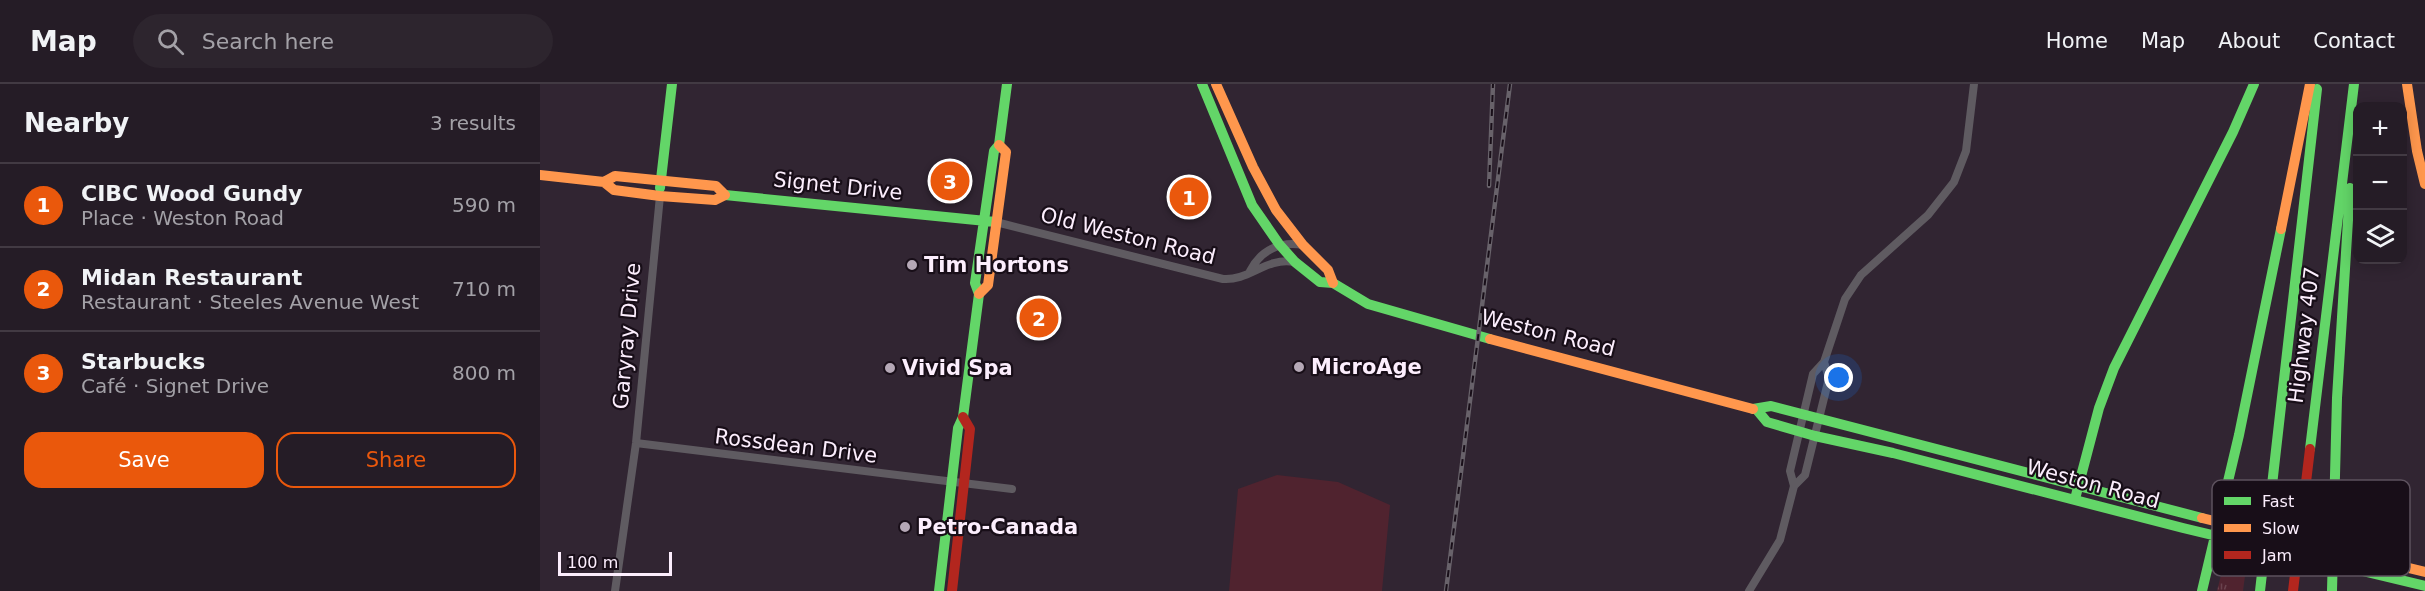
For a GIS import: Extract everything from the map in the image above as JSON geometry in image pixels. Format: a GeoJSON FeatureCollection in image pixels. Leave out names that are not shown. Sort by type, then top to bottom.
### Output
{"type":"FeatureCollection","features":[{"type":"Feature","properties":{"kind":"main road","name":"Garyray Drive"},"geometry":{"type":"LineString","coordinates":[[660,196],[672,84]]}},
{"type":"Feature","properties":{"kind":"main road"},"geometry":{"type":"LineString","coordinates":[[952,591],[958,483],[958,428],[963,417],[979,294],[975,284],[983,221],[994,151],[999,145],[1007,84]]}},
{"type":"Feature","properties":{"kind":"main road","name":"Weston Road"},"geometry":{"type":"LineString","coordinates":[[1202,84],[1252,205],[1279,244],[1295,262],[1320,282],[1333,283],[1368,304],[1448,328],[1757,410],[1772,406],[2212,520]]}},
{"type":"Feature","properties":{"kind":"main road","name":"Weston Road"},"geometry":{"type":"LineString","coordinates":[[1216,84],[1276,210],[1303,245],[1328,270],[1333,283]]}},
{"type":"Feature","properties":{"kind":"main road"},"geometry":{"type":"LineString","coordinates":[[2075,499],[2099,408],[2114,368],[2233,132],[2254,84]]}},
{"type":"Feature","properties":{"kind":"main road"},"geometry":{"type":"LineString","coordinates":[[2229,480],[2310,84]]}},
{"type":"Feature","properties":{"kind":"main road","name":"Highway 407"},"geometry":{"type":"LineString","coordinates":[[2273,480],[2318,84]]}},
{"type":"Feature","properties":{"kind":"main road"},"geometry":{"type":"LineString","coordinates":[[2335,480],[2337,398],[2355,84]]}},
{"type":"Feature","properties":{"kind":"main road","name":"Highway 407"},"geometry":{"type":"LineString","coordinates":[[2307,480],[2355,84]]}},
{"type":"Feature","properties":{"kind":"main road"},"geometry":{"type":"LineString","coordinates":[[2407,84],[2417,151],[2425,184]]}},
{"type":"Feature","properties":{"kind":"main road"},"geometry":{"type":"LineString","coordinates":[[979,294],[988,285],[1006,152],[999,145]]}},
{"type":"Feature","properties":{"kind":"main road","name":"Signet Drive"},"geometry":{"type":"LineString","coordinates":[[540,175],[604,182],[614,190],[660,196],[715,200],[725,195],[996,222]]}},
{"type":"Feature","properties":{"kind":"main road","name":"Signet Drive"},"geometry":{"type":"LineString","coordinates":[[604,182],[615,176],[716,186],[725,195]]}},
{"type":"Feature","properties":{"kind":"main road","name":"Weston Road"},"geometry":{"type":"LineString","coordinates":[[1757,410],[1767,422],[1815,436],[2075,499],[2212,535]]}},
{"type":"Feature","properties":{"kind":"main road"},"geometry":{"type":"LineString","coordinates":[[939,591],[958,483]]}},
{"type":"Feature","properties":{"kind":"main road"},"geometry":{"type":"LineString","coordinates":[[2202,591],[2212,550]]}},
{"type":"Feature","properties":{"kind":"main road","name":"Weston Road"},"geometry":{"type":"LineString","coordinates":[[2410,568],[2425,572]]}},
{"type":"Feature","properties":{"kind":"main road","name":"Highway 407"},"geometry":{"type":"LineString","coordinates":[[2260,591],[2262,576]]}},
{"type":"Feature","properties":{"kind":"main road","name":"Highway 407"},"geometry":{"type":"LineString","coordinates":[[2293,591],[2295,576]]}},
{"type":"Feature","properties":{"kind":"main road"},"geometry":{"type":"LineString","coordinates":[[2332,576],[2332,591]]}},
{"type":"Feature","properties":{"kind":"main road","name":"Weston Road"},"geometry":{"type":"LineString","coordinates":[[2381,576],[2425,586]]}},
{"type":"Feature","properties":{"kind":"street"},"geometry":{"type":"LineString","coordinates":[[1749,591],[1780,540],[1794,486],[1790,471],[1813,374],[1824,362],[1845,299],[1861,275],[1928,215],[1953,182],[1966,151],[1974,84]]}},
{"type":"Feature","properties":{"kind":"street","name":"Garyray Drive"},"geometry":{"type":"LineString","coordinates":[[615,591],[636,443],[660,196]]}},
{"type":"Feature","properties":{"kind":"street","name":"Old Weston Road"},"geometry":{"type":"LineString","coordinates":[[996,222],[1223,279],[1232,280],[1250,271],[1260,270],[1273,262],[1295,262]]}},
{"type":"Feature","properties":{"kind":"street"},"geometry":{"type":"LineString","coordinates":[[1279,244],[1303,245]]}},
{"type":"Feature","properties":{"kind":"street","name":"Old Weston Road"},"geometry":{"type":"LineString","coordinates":[[1250,271],[1255,262],[1279,244]]}},
{"type":"Feature","properties":{"kind":"street"},"geometry":{"type":"LineString","coordinates":[[1794,486],[1805,475],[1820,420],[1829,378],[1824,362]]}},
{"type":"Feature","properties":{"kind":"street","name":"Rossdean Drive"},"geometry":{"type":"LineString","coordinates":[[636,443],[1012,489]]}},
{"type":"Feature","properties":{"kind":"green space"},"geometry":{"type":"Polygon","coordinates":[[[1277,475],[1338,482],[1390,505],[1382,591],[1229,591],[1238,489],[1277,475]]]}},
{"type":"Feature","properties":{"kind":"green space"},"geometry":{"type":"Polygon","coordinates":[[[2221,576],[2245,576],[2243,591],[2217,591],[2221,576]]]}},
{"type":"Feature","properties":{"kind":"railway"},"geometry":{"type":"LineString","coordinates":[[1489,186],[1493,84]]}},
{"type":"Feature","properties":{"kind":"railway"},"geometry":{"type":"LineString","coordinates":[[1446,591],[1510,84]]}},
{"type":"Feature","properties":{"kind":"traffic: fast"},"geometry":{"type":"LineString","coordinates":[[660,188],[672,84]]}},
{"type":"Feature","properties":{"kind":"traffic: fast"},"geometry":{"type":"LineString","coordinates":[[939,591],[958,428],[963,417],[979,294],[975,283],[994,151],[999,145],[1007,84]]}},
{"type":"Feature","properties":{"kind":"traffic: fast"},"geometry":{"type":"LineString","coordinates":[[1202,84],[1252,205],[1279,244],[1295,262],[1320,282],[1333,283],[1368,304],[1490,339]]}},
{"type":"Feature","properties":{"kind":"traffic: fast"},"geometry":{"type":"LineString","coordinates":[[2075,499],[2099,408],[2114,368],[2233,132],[2254,84]]}},
{"type":"Feature","properties":{"kind":"traffic: fast"},"geometry":{"type":"LineString","coordinates":[[2310,449],[2354,84]]}},
{"type":"Feature","properties":{"kind":"traffic: fast"},"geometry":{"type":"LineString","coordinates":[[2273,480],[2317,89]]}},
{"type":"Feature","properties":{"kind":"traffic: fast"},"geometry":{"type":"LineString","coordinates":[[2335,480],[2337,398],[2350,188]]}},
{"type":"Feature","properties":{"kind":"traffic: fast"},"geometry":{"type":"LineString","coordinates":[[725,195],[996,222]]}},
{"type":"Feature","properties":{"kind":"traffic: fast"},"geometry":{"type":"LineString","coordinates":[[2228,480],[2281,229]]}},
{"type":"Feature","properties":{"kind":"traffic: fast"},"geometry":{"type":"LineString","coordinates":[[1753,409],[1771,406],[2202,518]]}},
{"type":"Feature","properties":{"kind":"traffic: fast"},"geometry":{"type":"LineString","coordinates":[[1757,410],[1767,422],[1815,436],[1893,453],[2212,535]]}},
{"type":"Feature","properties":{"kind":"traffic: fast"},"geometry":{"type":"LineString","coordinates":[[2202,591],[2212,549]]}},
{"type":"Feature","properties":{"kind":"traffic: fast"},"geometry":{"type":"LineString","coordinates":[[2260,591],[2262,576]]}},
{"type":"Feature","properties":{"kind":"traffic: fast"},"geometry":{"type":"LineString","coordinates":[[2332,576],[2332,591]]}},
{"type":"Feature","properties":{"kind":"traffic: fast"},"geometry":{"type":"LineString","coordinates":[[2383,576],[2425,586]]}},
{"type":"Feature","properties":{"kind":"traffic: slow"},"geometry":{"type":"LineString","coordinates":[[1216,84],[1253,167],[1276,210],[1303,245],[1328,270],[1333,283]]}},
{"type":"Feature","properties":{"kind":"traffic: slow"},"geometry":{"type":"LineString","coordinates":[[2281,229],[2310,84]]}},
{"type":"Feature","properties":{"kind":"traffic: slow"},"geometry":{"type":"LineString","coordinates":[[2407,84],[2417,151],[2425,184]]}},
{"type":"Feature","properties":{"kind":"traffic: slow"},"geometry":{"type":"LineString","coordinates":[[979,294],[988,285],[1006,152],[999,145]]}},
{"type":"Feature","properties":{"kind":"traffic: slow"},"geometry":{"type":"LineString","coordinates":[[540,175],[604,182],[614,190],[660,196],[715,200],[725,195]]}},
{"type":"Feature","properties":{"kind":"traffic: slow"},"geometry":{"type":"LineString","coordinates":[[604,182],[615,176],[716,186],[725,195]]}},
{"type":"Feature","properties":{"kind":"traffic: slow"},"geometry":{"type":"LineString","coordinates":[[1490,339],[1753,409]]}},
{"type":"Feature","properties":{"kind":"traffic: slow"},"geometry":{"type":"LineString","coordinates":[[2202,518],[2212,520]]}},
{"type":"Feature","properties":{"kind":"traffic: slow"},"geometry":{"type":"LineString","coordinates":[[2410,568],[2425,572]]}},
{"type":"Feature","properties":{"kind":"traffic: jam"},"geometry":{"type":"LineString","coordinates":[[952,591],[970,429],[963,417]]}},
{"type":"Feature","properties":{"kind":"traffic: jam"},"geometry":{"type":"LineString","coordinates":[[2306,480],[2310,449]]}},
{"type":"Feature","properties":{"kind":"traffic: jam"},"geometry":{"type":"LineString","coordinates":[[2293,591],[2295,576]]}},
{"type":"Feature","properties":{"kind":"place","name":"Starbucks"},"geometry":{"type":"Point","coordinates":[950,181]}},
{"type":"Feature","properties":{"kind":"place","name":"CIBC Wood Gundy"},"geometry":{"type":"Point","coordinates":[1189,197]}},
{"type":"Feature","properties":{"kind":"place","name":"Tim Hortons"},"geometry":{"type":"Point","coordinates":[912,265]}},
{"type":"Feature","properties":{"kind":"place","name":"Midan Restaurant"},"geometry":{"type":"Point","coordinates":[1039,318]}},
{"type":"Feature","properties":{"kind":"place","name":"MicroAge"},"geometry":{"type":"Point","coordinates":[1299,367]}},
{"type":"Feature","properties":{"kind":"place","name":"Vivid Spa"},"geometry":{"type":"Point","coordinates":[890,368]}},
{"type":"Feature","properties":{"kind":"place","name":"Petro-Canada"},"geometry":{"type":"Point","coordinates":[905,527]}}]}
